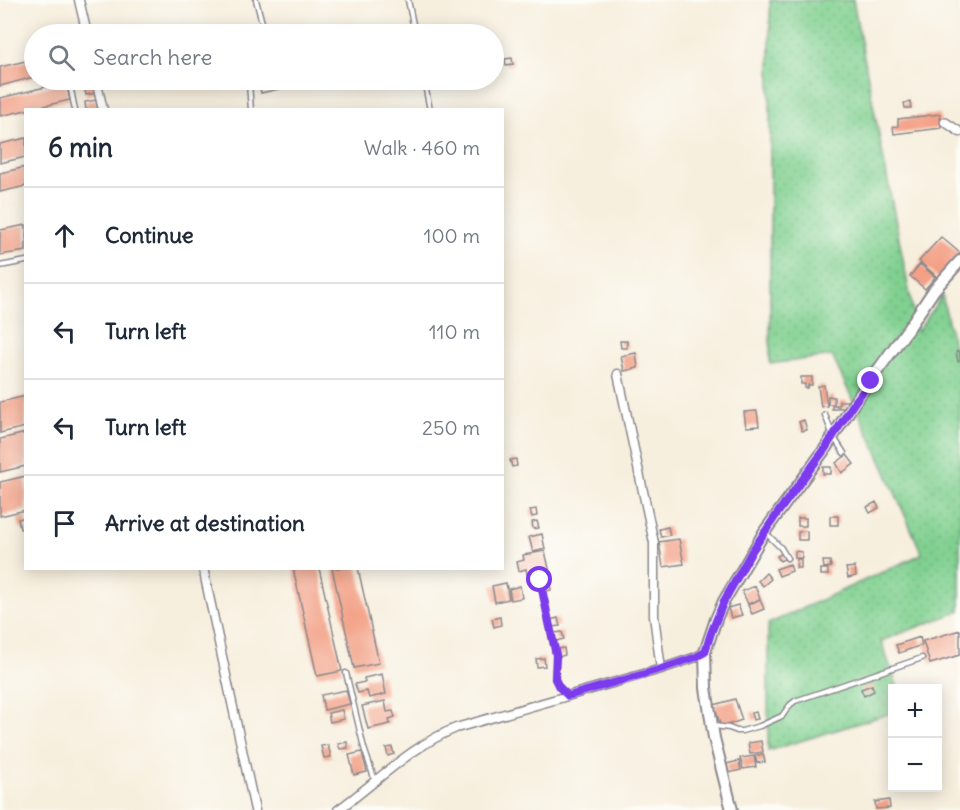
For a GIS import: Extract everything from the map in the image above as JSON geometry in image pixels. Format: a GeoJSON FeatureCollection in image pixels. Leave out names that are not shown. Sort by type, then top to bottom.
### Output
{"type":"FeatureCollection","features":[{"type":"Feature","properties":{"kind":"street"},"geometry":{"type":"LineString","coordinates":[[79,0],[85,24]]}},
{"type":"Feature","properties":{"kind":"street"},"geometry":{"type":"LineString","coordinates":[[98,90],[103,108]]}},
{"type":"Feature","properties":{"kind":"street"},"geometry":{"type":"LineString","coordinates":[[945,122],[960,132]]}},
{"type":"Feature","properties":{"kind":"street"},"geometry":{"type":"LineString","coordinates":[[732,810],[711,725],[706,688],[705,652],[724,601],[765,531],[934,290],[960,261]]}},
{"type":"Feature","properties":{"kind":"street"},"geometry":{"type":"LineString","coordinates":[[618,374],[654,543],[654,616],[661,669]]}},
{"type":"Feature","properties":{"kind":"street"},"geometry":{"type":"LineString","coordinates":[[203,570],[255,810]]}},
{"type":"Feature","properties":{"kind":"street"},"geometry":{"type":"LineString","coordinates":[[338,810],[413,751],[436,736],[456,728],[661,669],[705,652]]}},
{"type":"Feature","properties":{"kind":"lane"},"geometry":{"type":"LineString","coordinates":[[256,0],[262,24]]}},
{"type":"Feature","properties":{"kind":"lane"},"geometry":{"type":"LineString","coordinates":[[408,0],[413,24]]}},
{"type":"Feature","properties":{"kind":"lane"},"geometry":{"type":"LineString","coordinates":[[71,90],[75,108]]}},
{"type":"Feature","properties":{"kind":"lane"},"geometry":{"type":"LineString","coordinates":[[249,90],[251,108]]}},
{"type":"Feature","properties":{"kind":"lane"},"geometry":{"type":"LineString","coordinates":[[426,90],[430,108]]}},
{"type":"Feature","properties":{"kind":"lane"},"geometry":{"type":"LineString","coordinates":[[0,266],[24,261]]}},
{"type":"Feature","properties":{"kind":"lane"},"geometry":{"type":"LineString","coordinates":[[825,415],[833,436],[844,453]]}},
{"type":"Feature","properties":{"kind":"lane"},"geometry":{"type":"LineString","coordinates":[[765,531],[787,558]]}},
{"type":"Feature","properties":{"kind":"lane"},"geometry":{"type":"LineString","coordinates":[[540,580],[556,655],[555,679],[568,696]]}},
{"type":"Feature","properties":{"kind":"lane"},"geometry":{"type":"LineString","coordinates":[[711,725],[742,732],[782,716],[795,701],[922,658]]}},
{"type":"Feature","properties":{"kind":"lane"},"geometry":{"type":"LineString","coordinates":[[346,673],[364,748],[375,782]]}},
{"type":"Feature","properties":{"kind":"green space"},"geometry":{"type":"Polygon","coordinates":[[[770,0],[853,0],[917,332],[942,295],[960,373],[960,611],[881,641],[897,684],[888,684],[888,714],[768,751],[768,624],[922,554],[832,356],[770,364],[770,0]]]}},
{"type":"Feature","properties":{"kind":"building"},"geometry":{"type":"Polygon","coordinates":[[[512,58],[513,64],[506,65],[505,59],[512,58]]]}},
{"type":"Feature","properties":{"kind":"building"},"geometry":{"type":"Polygon","coordinates":[[[24,61],[24,80],[0,86],[0,67],[24,61]]]}},
{"type":"Feature","properties":{"kind":"building"},"geometry":{"type":"Polygon","coordinates":[[[33,90],[68,90],[70,100],[35,108],[24,108],[24,111],[0,116],[0,98],[33,90]]]}},
{"type":"Feature","properties":{"kind":"building"},"geometry":{"type":"Polygon","coordinates":[[[85,90],[96,90],[96,93],[86,95],[85,90]]]}},
{"type":"Feature","properties":{"kind":"building"},"geometry":{"type":"Polygon","coordinates":[[[96,100],[98,108],[86,108],[85,102],[96,100]]]}},
{"type":"Feature","properties":{"kind":"building"},"geometry":{"type":"Polygon","coordinates":[[[910,102],[911,108],[905,108],[904,103],[910,102]]]}},
{"type":"Feature","properties":{"kind":"building"},"geometry":{"type":"Polygon","coordinates":[[[940,114],[941,128],[894,134],[893,127],[898,126],[898,119],[940,114]]]}},
{"type":"Feature","properties":{"kind":"building"},"geometry":{"type":"Polygon","coordinates":[[[24,138],[24,157],[0,163],[0,144],[24,138]]]}},
{"type":"Feature","properties":{"kind":"building"},"geometry":{"type":"Polygon","coordinates":[[[24,167],[24,186],[0,192],[0,173],[24,167]]]}},
{"type":"Feature","properties":{"kind":"building"},"geometry":{"type":"Polygon","coordinates":[[[24,225],[24,251],[0,255],[0,230],[24,225]]]}},
{"type":"Feature","properties":{"kind":"building"},"geometry":{"type":"Polygon","coordinates":[[[941,237],[960,253],[938,278],[919,261],[941,237]]]}},
{"type":"Feature","properties":{"kind":"building"},"geometry":{"type":"Polygon","coordinates":[[[920,264],[935,277],[925,289],[910,276],[920,264]]]}},
{"type":"Feature","properties":{"kind":"building"},"geometry":{"type":"Polygon","coordinates":[[[620,341],[627,341],[627,348],[621,348],[620,341]]]}},
{"type":"Feature","properties":{"kind":"building"},"geometry":{"type":"Polygon","coordinates":[[[960,351],[960,361],[958,362],[956,352],[960,351]]]}},
{"type":"Feature","properties":{"kind":"building"},"geometry":{"type":"Polygon","coordinates":[[[636,353],[638,368],[624,371],[621,356],[636,353]]]}},
{"type":"Feature","properties":{"kind":"building"},"geometry":{"type":"Polygon","coordinates":[[[801,377],[812,377],[812,385],[805,388],[805,384],[801,384],[801,377]]]}},
{"type":"Feature","properties":{"kind":"building"},"geometry":{"type":"Polygon","coordinates":[[[824,385],[827,406],[821,407],[818,386],[824,385]]]}},
{"type":"Feature","properties":{"kind":"building"},"geometry":{"type":"Polygon","coordinates":[[[24,396],[24,427],[0,433],[0,402],[24,396]]]}},
{"type":"Feature","properties":{"kind":"building"},"geometry":{"type":"Polygon","coordinates":[[[828,396],[834,397],[834,405],[837,405],[837,409],[832,409],[832,404],[828,404],[828,396]]]}},
{"type":"Feature","properties":{"kind":"building"},"geometry":{"type":"Polygon","coordinates":[[[839,401],[847,401],[847,408],[839,408],[839,401]]]}},
{"type":"Feature","properties":{"kind":"building"},"geometry":{"type":"Polygon","coordinates":[[[757,411],[759,426],[746,427],[744,412],[757,411]]]}},
{"type":"Feature","properties":{"kind":"building"},"geometry":{"type":"Polygon","coordinates":[[[804,420],[807,430],[802,431],[799,422],[804,420]]]}},
{"type":"Feature","properties":{"kind":"building"},"geometry":{"type":"Polygon","coordinates":[[[24,433],[24,466],[0,472],[0,439],[24,433]]]}},
{"type":"Feature","properties":{"kind":"building"},"geometry":{"type":"Polygon","coordinates":[[[847,455],[854,464],[842,473],[836,463],[847,455]]]}},
{"type":"Feature","properties":{"kind":"building"},"geometry":{"type":"Polygon","coordinates":[[[516,459],[517,466],[512,467],[510,460],[516,459]]]}},
{"type":"Feature","properties":{"kind":"building"},"geometry":{"type":"Polygon","coordinates":[[[823,467],[831,467],[831,474],[823,474],[823,467]]]}},
{"type":"Feature","properties":{"kind":"building"},"geometry":{"type":"Polygon","coordinates":[[[24,476],[24,510],[0,516],[0,482],[24,476]]]}},
{"type":"Feature","properties":{"kind":"building"},"geometry":{"type":"Polygon","coordinates":[[[876,502],[879,508],[870,513],[867,507],[876,502]]]}},
{"type":"Feature","properties":{"kind":"building"},"geometry":{"type":"Polygon","coordinates":[[[536,509],[537,516],[532,517],[530,510],[536,509]]]}},
{"type":"Feature","properties":{"kind":"building"},"geometry":{"type":"Polygon","coordinates":[[[830,516],[838,516],[838,525],[830,525],[830,516]]]}},
{"type":"Feature","properties":{"kind":"building"},"geometry":{"type":"Polygon","coordinates":[[[24,518],[24,528],[20,529],[18,519],[24,518]]]}},
{"type":"Feature","properties":{"kind":"building"},"geometry":{"type":"Polygon","coordinates":[[[798,518],[806,518],[806,526],[798,526],[798,518]]]}},
{"type":"Feature","properties":{"kind":"building"},"geometry":{"type":"Polygon","coordinates":[[[537,521],[539,528],[533,529],[532,522],[537,521]]]}},
{"type":"Feature","properties":{"kind":"building"},"geometry":{"type":"Polygon","coordinates":[[[668,527],[670,535],[661,537],[659,529],[668,527]]]}},
{"type":"Feature","properties":{"kind":"building"},"geometry":{"type":"Polygon","coordinates":[[[807,531],[807,540],[798,540],[798,532],[807,531]]]}},
{"type":"Feature","properties":{"kind":"building"},"geometry":{"type":"Polygon","coordinates":[[[542,534],[545,549],[533,552],[529,537],[542,534]]]}},
{"type":"Feature","properties":{"kind":"building"},"geometry":{"type":"Polygon","coordinates":[[[679,539],[684,564],[663,567],[659,542],[679,539]]]}},
{"type":"Feature","properties":{"kind":"building"},"geometry":{"type":"Polygon","coordinates":[[[545,551],[550,573],[528,578],[526,569],[519,571],[517,562],[524,560],[523,555],[545,551]]]}},
{"type":"Feature","properties":{"kind":"building"},"geometry":{"type":"Polygon","coordinates":[[[795,551],[802,552],[802,558],[795,558],[795,551]]]}},
{"type":"Feature","properties":{"kind":"building"},"geometry":{"type":"Polygon","coordinates":[[[783,553],[786,558],[780,561],[777,556],[783,553]]]}},
{"type":"Feature","properties":{"kind":"building"},"geometry":{"type":"Polygon","coordinates":[[[797,559],[801,559],[801,568],[796,568],[797,559]]]}},
{"type":"Feature","properties":{"kind":"building"},"geometry":{"type":"Polygon","coordinates":[[[823,561],[830,561],[831,567],[824,568],[823,561]]]}},
{"type":"Feature","properties":{"kind":"building"},"geometry":{"type":"Polygon","coordinates":[[[790,564],[792,571],[779,576],[776,569],[790,564]]]}},
{"type":"Feature","properties":{"kind":"building"},"geometry":{"type":"Polygon","coordinates":[[[855,567],[856,576],[848,578],[846,568],[855,567]]]}},
{"type":"Feature","properties":{"kind":"building"},"geometry":{"type":"Polygon","coordinates":[[[821,569],[828,569],[828,575],[821,575],[821,569]]]}},
{"type":"Feature","properties":{"kind":"building"},"geometry":{"type":"Polygon","coordinates":[[[293,570],[319,570],[342,671],[317,676],[293,570]]]}},
{"type":"Feature","properties":{"kind":"building"},"geometry":{"type":"Polygon","coordinates":[[[332,570],[358,570],[379,663],[354,668],[332,570]]]}},
{"type":"Feature","properties":{"kind":"building"},"geometry":{"type":"Polygon","coordinates":[[[766,573],[771,579],[763,586],[758,581],[766,573]]]}},
{"type":"Feature","properties":{"kind":"building"},"geometry":{"type":"Polygon","coordinates":[[[549,579],[551,590],[544,592],[541,581],[549,579]]]}},
{"type":"Feature","properties":{"kind":"building"},"geometry":{"type":"Polygon","coordinates":[[[506,583],[509,599],[495,602],[492,586],[506,583]]]}},
{"type":"Feature","properties":{"kind":"building"},"geometry":{"type":"Polygon","coordinates":[[[520,586],[522,598],[511,600],[509,589],[520,586]]]}},
{"type":"Feature","properties":{"kind":"building"},"geometry":{"type":"Polygon","coordinates":[[[755,586],[760,599],[748,604],[742,591],[755,586]]]}},
{"type":"Feature","properties":{"kind":"building"},"geometry":{"type":"Polygon","coordinates":[[[760,599],[764,609],[752,614],[748,605],[760,599]]]}},
{"type":"Feature","properties":{"kind":"building"},"geometry":{"type":"Polygon","coordinates":[[[738,605],[742,615],[731,618],[728,608],[738,605]]]}},
{"type":"Feature","properties":{"kind":"building"},"geometry":{"type":"Polygon","coordinates":[[[500,617],[501,625],[494,627],[492,619],[500,617]]]}},
{"type":"Feature","properties":{"kind":"building"},"geometry":{"type":"Polygon","coordinates":[[[558,618],[560,626],[552,627],[550,620],[558,618]]]}},
{"type":"Feature","properties":{"kind":"building"},"geometry":{"type":"Polygon","coordinates":[[[960,630],[960,655],[930,664],[923,641],[960,630]]]}},
{"type":"Feature","properties":{"kind":"building"},"geometry":{"type":"Polygon","coordinates":[[[562,632],[564,639],[556,641],[554,633],[562,632]]]}},
{"type":"Feature","properties":{"kind":"building"},"geometry":{"type":"Polygon","coordinates":[[[920,637],[922,645],[899,653],[896,645],[920,637]]]}},
{"type":"Feature","properties":{"kind":"building"},"geometry":{"type":"Polygon","coordinates":[[[564,648],[565,655],[558,657],[556,649],[564,648]]]}},
{"type":"Feature","properties":{"kind":"building"},"geometry":{"type":"Polygon","coordinates":[[[544,658],[545,666],[537,667],[536,659],[544,658]]]}},
{"type":"Feature","properties":{"kind":"building"},"geometry":{"type":"Polygon","coordinates":[[[382,674],[386,694],[369,698],[367,691],[358,693],[355,684],[365,682],[364,678],[382,674]]]}},
{"type":"Feature","properties":{"kind":"building"},"geometry":{"type":"Polygon","coordinates":[[[872,685],[874,691],[864,696],[861,689],[872,685]]]}},
{"type":"Feature","properties":{"kind":"building"},"geometry":{"type":"Polygon","coordinates":[[[346,690],[350,704],[324,710],[321,695],[346,690]]]}},
{"type":"Feature","properties":{"kind":"building"},"geometry":{"type":"Polygon","coordinates":[[[735,699],[742,720],[721,727],[714,705],[735,699]]]}},
{"type":"Feature","properties":{"kind":"building"},"geometry":{"type":"Polygon","coordinates":[[[385,701],[387,712],[393,711],[395,717],[389,719],[390,724],[368,729],[362,706],[385,701]]]}},
{"type":"Feature","properties":{"kind":"building"},"geometry":{"type":"Polygon","coordinates":[[[342,710],[344,719],[330,722],[328,713],[342,710]]]}},
{"type":"Feature","properties":{"kind":"building"},"geometry":{"type":"Polygon","coordinates":[[[756,712],[758,719],[753,720],[751,713],[756,712]]]}},
{"type":"Feature","properties":{"kind":"building"},"geometry":{"type":"Polygon","coordinates":[[[761,741],[763,752],[750,754],[748,743],[761,741]]]}},
{"type":"Feature","properties":{"kind":"building"},"geometry":{"type":"Polygon","coordinates":[[[347,742],[348,748],[340,749],[338,744],[347,742]]]}},
{"type":"Feature","properties":{"kind":"building"},"geometry":{"type":"Polygon","coordinates":[[[328,745],[331,757],[324,758],[321,746],[328,745]]]}},
{"type":"Feature","properties":{"kind":"building"},"geometry":{"type":"Polygon","coordinates":[[[392,747],[394,754],[388,756],[386,748],[392,747]]]}},
{"type":"Feature","properties":{"kind":"building"},"geometry":{"type":"Polygon","coordinates":[[[362,752],[367,772],[354,775],[349,755],[362,752]]]}},
{"type":"Feature","properties":{"kind":"building"},"geometry":{"type":"Polygon","coordinates":[[[763,754],[765,762],[757,763],[755,756],[763,754]]]}},
{"type":"Feature","properties":{"kind":"building"},"geometry":{"type":"Polygon","coordinates":[[[754,756],[756,767],[743,769],[740,758],[754,756]]]}},
{"type":"Feature","properties":{"kind":"building"},"geometry":{"type":"Polygon","coordinates":[[[739,761],[741,770],[728,773],[726,764],[739,761]]]}},
{"type":"Feature","properties":{"kind":"building"},"geometry":{"type":"Polygon","coordinates":[[[889,800],[890,808],[876,809],[875,802],[889,800]]]}},
{"type":"Feature","properties":{"kind":"route"},"geometry":{"type":"LineString","coordinates":[[540,580],[556,655],[555,679],[568,696],[661,669],[705,652],[724,601],[752,551],[871,381]]}}]}
